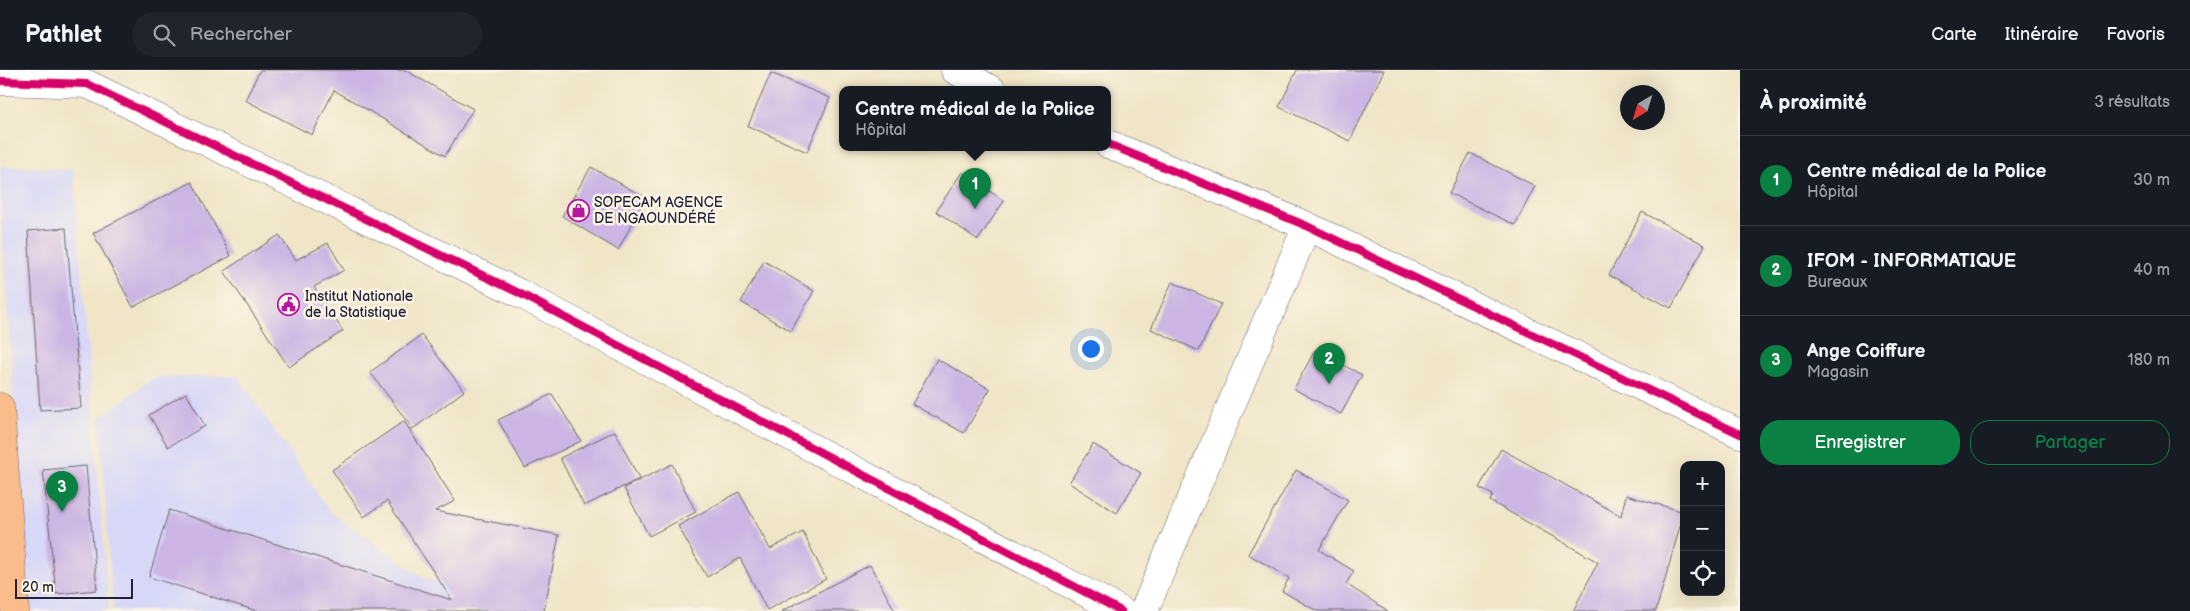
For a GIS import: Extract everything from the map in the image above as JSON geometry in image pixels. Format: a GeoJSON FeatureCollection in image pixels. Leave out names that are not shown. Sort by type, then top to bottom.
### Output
{"type":"FeatureCollection","features":[{"type":"Feature","properties":{"kind":"main road"},"geometry":{"type":"LineString","coordinates":[[0,407],[15,611]]}},
{"type":"Feature","properties":{"kind":"street"},"geometry":{"type":"LineString","coordinates":[[955,70],[985,86]]}},
{"type":"Feature","properties":{"kind":"street"},"geometry":{"type":"LineString","coordinates":[[0,81],[87,84],[519,293],[1121,611]]}},
{"type":"Feature","properties":{"kind":"street"},"geometry":{"type":"LineString","coordinates":[[1111,145],[1308,226],[1740,434]]}},
{"type":"Feature","properties":{"kind":"street"},"geometry":{"type":"LineString","coordinates":[[1144,611],[1308,226]]}},
{"type":"Feature","properties":{"kind":"shaded area"},"geometry":{"type":"Polygon","coordinates":[[[0,166],[73,170],[109,611],[29,611],[0,208],[0,166]]]}},
{"type":"Feature","properties":{"kind":"shaded area"},"geometry":{"type":"Polygon","coordinates":[[[238,376],[330,512],[424,578],[551,611],[113,611],[99,418],[154,377],[238,376]]]}},
{"type":"Feature","properties":{"kind":"building"},"geometry":{"type":"Polygon","coordinates":[[[260,70],[405,70],[473,109],[445,156],[334,90],[312,135],[245,100],[260,70]]]}},
{"type":"Feature","properties":{"kind":"building"},"geometry":{"type":"Polygon","coordinates":[[[1297,70],[1384,70],[1350,141],[1279,107],[1297,70]]]}},
{"type":"Feature","properties":{"kind":"building"},"geometry":{"type":"Polygon","coordinates":[[[771,73],[830,98],[807,152],[748,126],[771,73]]]}},
{"type":"Feature","properties":{"kind":"building"},"geometry":{"type":"Polygon","coordinates":[[[1470,153],[1535,186],[1515,225],[1449,193],[1470,153]]]}},
{"type":"Feature","properties":{"kind":"building"},"geometry":{"type":"Polygon","coordinates":[[[591,167],[646,198],[618,250],[562,216],[591,167]]]}},
{"type":"Feature","properties":{"kind":"building"},"geometry":{"type":"Polygon","coordinates":[[[962,172],[1004,201],[978,240],[936,211],[962,172]]]}},
{"type":"Feature","properties":{"kind":"building"},"geometry":{"type":"Polygon","coordinates":[[[192,182],[231,256],[133,307],[93,233],[192,182]]]}},
{"type":"Feature","properties":{"kind":"building"},"geometry":{"type":"Polygon","coordinates":[[[1642,212],[1705,245],[1671,308],[1609,275],[1642,212]]]}},
{"type":"Feature","properties":{"kind":"building"},"geometry":{"type":"Polygon","coordinates":[[[66,228],[81,408],[40,410],[28,231],[66,228]]]}},
{"type":"Feature","properties":{"kind":"building"},"geometry":{"type":"Polygon","coordinates":[[[279,235],[296,260],[328,243],[344,270],[314,287],[343,331],[289,367],[224,271],[279,235]]]}},
{"type":"Feature","properties":{"kind":"building"},"geometry":{"type":"Polygon","coordinates":[[[764,261],[814,291],[791,331],[741,302],[764,261]]]}},
{"type":"Feature","properties":{"kind":"building"},"geometry":{"type":"Polygon","coordinates":[[[1172,282],[1221,304],[1199,351],[1151,329],[1172,282]]]}},
{"type":"Feature","properties":{"kind":"building"},"geometry":{"type":"Polygon","coordinates":[[[422,335],[464,391],[413,429],[370,372],[422,335]]]}},
{"type":"Feature","properties":{"kind":"building"},"geometry":{"type":"Polygon","coordinates":[[[1315,350],[1362,375],[1341,414],[1294,389],[1315,350]]]}},
{"type":"Feature","properties":{"kind":"building"},"geometry":{"type":"Polygon","coordinates":[[[937,359],[990,389],[964,433],[912,404],[937,359]]]}},
{"type":"Feature","properties":{"kind":"building"},"geometry":{"type":"Polygon","coordinates":[[[186,393],[205,426],[168,447],[149,415],[186,393]]]}},
{"type":"Feature","properties":{"kind":"building"},"geometry":{"type":"Polygon","coordinates":[[[552,394],[581,441],[525,468],[498,420],[552,394]]]}},
{"type":"Feature","properties":{"kind":"building"},"geometry":{"type":"Polygon","coordinates":[[[404,421],[455,501],[435,511],[559,535],[544,611],[257,611],[149,577],[169,510],[452,600],[387,501],[364,517],[332,470],[404,421]]]}},
{"type":"Feature","properties":{"kind":"building"},"geometry":{"type":"Polygon","coordinates":[[[615,431],[639,479],[584,506],[560,458],[615,431]]]}},
{"type":"Feature","properties":{"kind":"building"},"geometry":{"type":"Polygon","coordinates":[[[1093,444],[1141,473],[1117,513],[1069,483],[1093,444]]]}},
{"type":"Feature","properties":{"kind":"building"},"geometry":{"type":"Polygon","coordinates":[[[1501,449],[1621,516],[1626,495],[1680,511],[1680,526],[1656,611],[1573,611],[1598,562],[1490,501],[1493,495],[1479,488],[1501,449]]]}},
{"type":"Feature","properties":{"kind":"building"},"geometry":{"type":"Polygon","coordinates":[[[672,464],[696,512],[649,536],[624,488],[672,464]]]}},
{"type":"Feature","properties":{"kind":"building"},"geometry":{"type":"Polygon","coordinates":[[[86,466],[97,590],[56,594],[43,470],[86,466]]]}},
{"type":"Feature","properties":{"kind":"building"},"geometry":{"type":"Polygon","coordinates":[[[1296,470],[1348,500],[1319,550],[1354,571],[1346,584],[1388,611],[1317,611],[1282,591],[1289,578],[1248,554],[1296,470]]]}},
{"type":"Feature","properties":{"kind":"building"},"geometry":{"type":"Polygon","coordinates":[[[739,492],[770,549],[803,532],[826,579],[767,610],[740,558],[707,577],[678,526],[739,492]]]}},
{"type":"Feature","properties":{"kind":"building"},"geometry":{"type":"Polygon","coordinates":[[[870,565],[895,611],[782,611],[870,565]]]}},
{"type":"Feature","properties":{"kind":"cycle path"},"geometry":{"type":"LineString","coordinates":[[0,81],[87,84],[519,293],[1121,611]]}},
{"type":"Feature","properties":{"kind":"cycle path"},"geometry":{"type":"LineString","coordinates":[[1111,145],[1307,226],[1740,434]]}},
{"type":"Feature","properties":{"kind":"place","name":"Centre médical de la Police"},"geometry":{"type":"Point","coordinates":[975,209]}},
{"type":"Feature","properties":{"kind":"place","name":"SOPECAM AGENCE DE NGAOUNDÉRÉ"},"geometry":{"type":"Point","coordinates":[578,210]}},
{"type":"Feature","properties":{"kind":"place","name":"Institut Nationale de la Statistique"},"geometry":{"type":"Point","coordinates":[289,304]}},
{"type":"Feature","properties":{"kind":"place","name":"IFOM - INFORMATIQUE"},"geometry":{"type":"Point","coordinates":[1329,384]}},
{"type":"Feature","properties":{"kind":"place","name":"Ange Coiffure"},"geometry":{"type":"Point","coordinates":[62,512]}}]}
